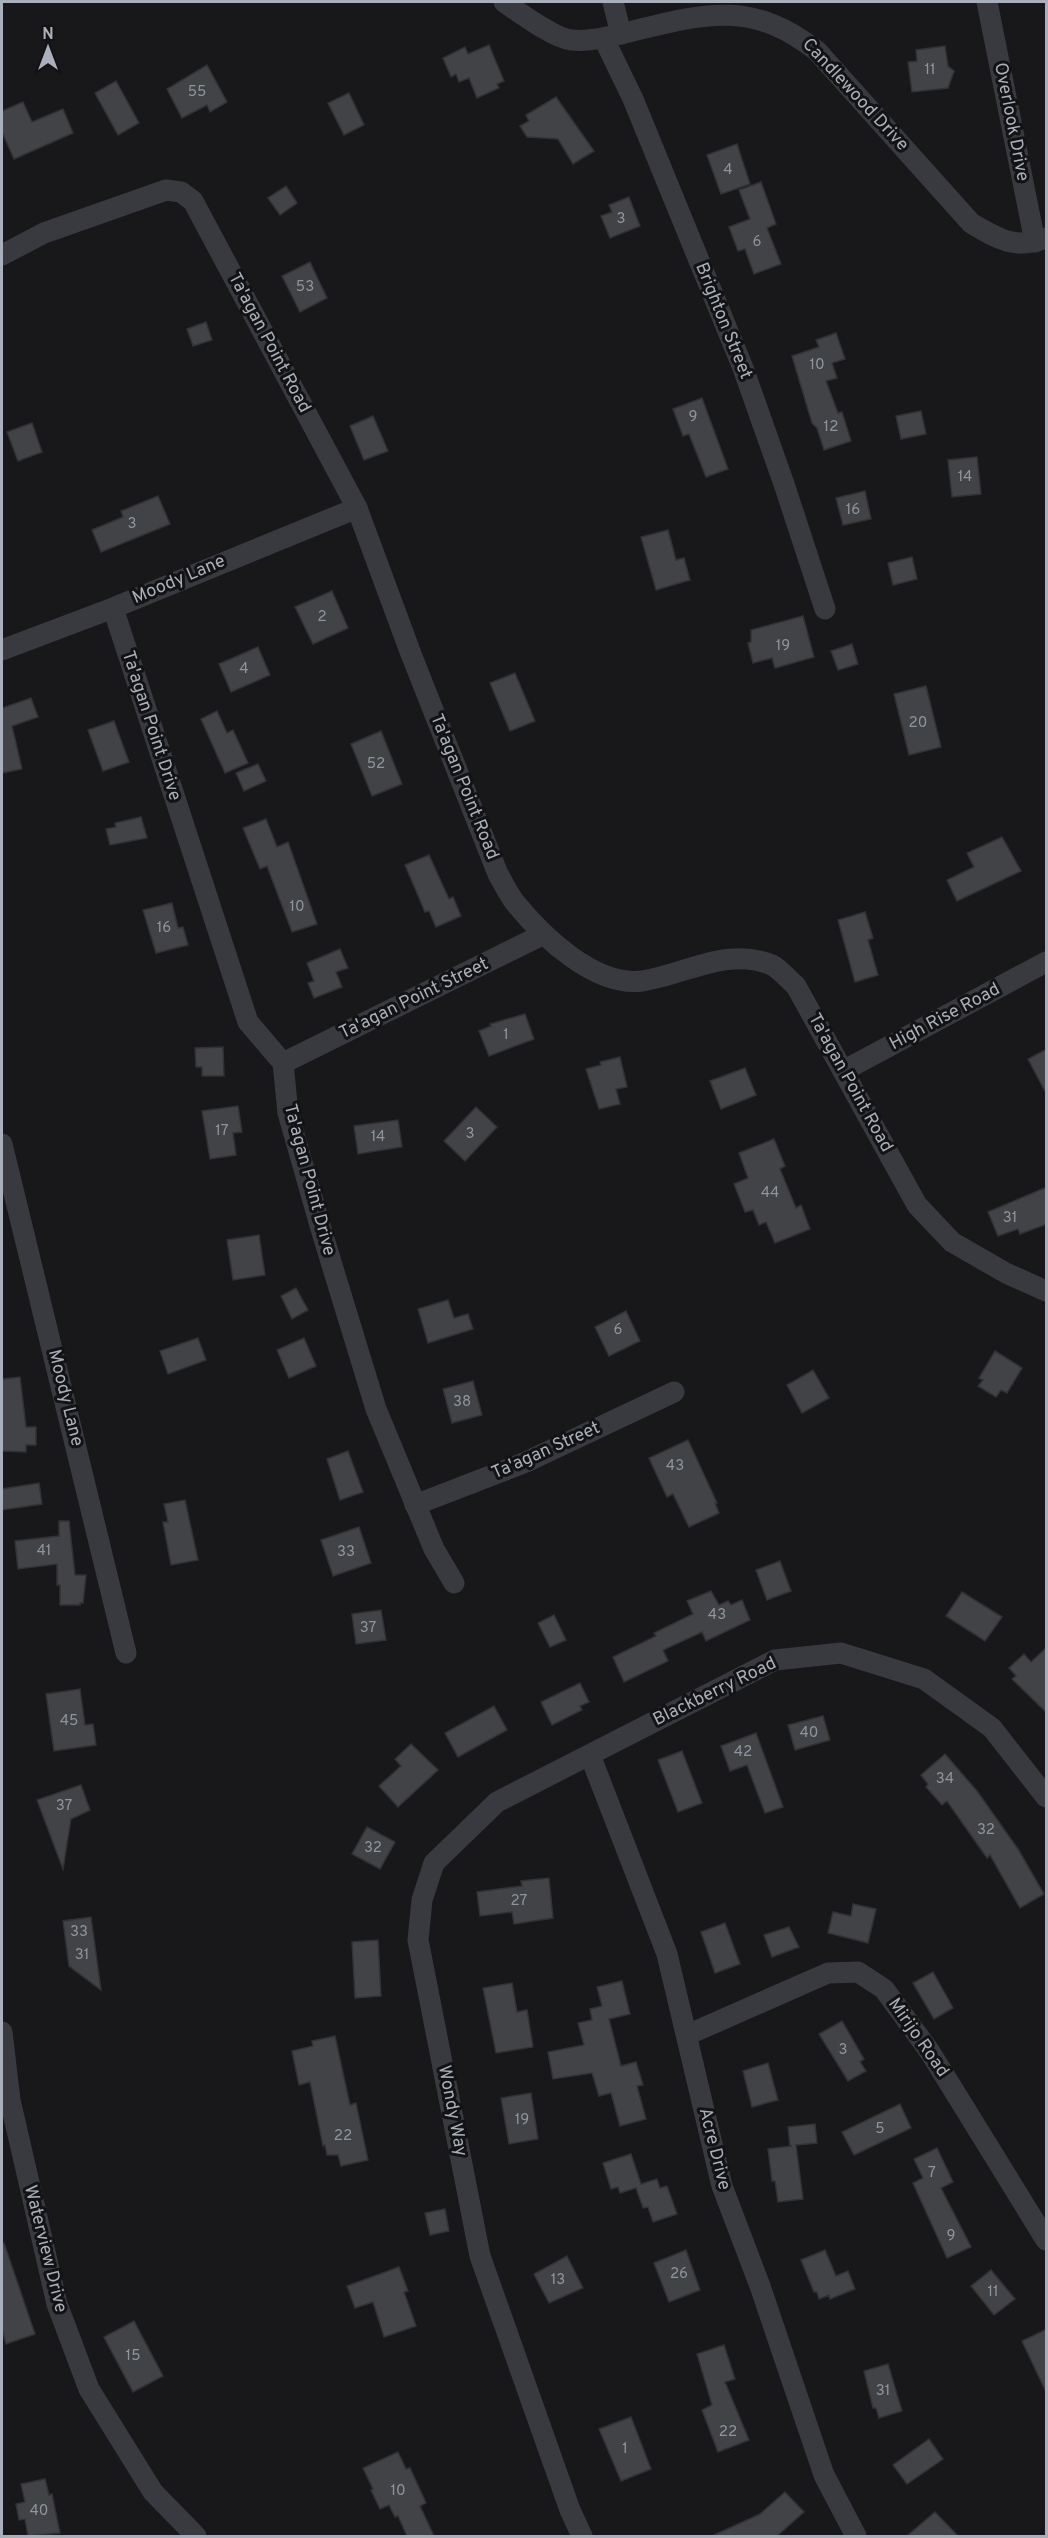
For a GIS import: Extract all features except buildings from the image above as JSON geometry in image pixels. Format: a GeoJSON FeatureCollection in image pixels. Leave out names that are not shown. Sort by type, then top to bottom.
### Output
{"type":"FeatureCollection","features":[{"type":"Feature","properties":{"kind":"street","name":"Candlewood Drive"},"geometry":{"type":"LineString","coordinates":[[504,2],[529,20],[568,40],[612,36],[709,13],[753,12],[782,23],[817,51],[971,223],[1003,242],[1041,240]]}},
{"type":"Feature","properties":{"kind":"street","name":"Brighton Street"},"geometry":{"type":"LineString","coordinates":[[613,2],[612,36],[633,99],[743,368],[825,609]]}},
{"type":"Feature","properties":{"kind":"street","name":"Overlook Drive"},"geometry":{"type":"LineString","coordinates":[[987,2],[1041,240]]}},
{"type":"Feature","properties":{"kind":"street","name":"Ta'agan Point Road"},"geometry":{"type":"LineString","coordinates":[[2,255],[44,233],[166,190],[181,192],[193,201],[357,508],[411,654],[498,874],[516,904],[544,934],[585,967],[616,980],[641,981],[713,961],[744,960],[773,965],[796,986],[917,1205],[952,1242],[1006,1273],[1047,1291]]}},
{"type":"Feature","properties":{"kind":"street","name":"Moody Lane"},"geometry":{"type":"LineString","coordinates":[[2,650],[113,608],[357,508]]}},
{"type":"Feature","properties":{"kind":"street","name":"Ta'agan Point Drive"},"geometry":{"type":"LineString","coordinates":[[113,608],[248,1022],[284,1064],[288,1113],[376,1409],[434,1549],[454,1583]]}},
{"type":"Feature","properties":{"kind":"street","name":"Ta'agan Point Street"},"geometry":{"type":"LineString","coordinates":[[284,1064],[544,934]]}},
{"type":"Feature","properties":{"kind":"street","name":"High Rise Road"},"geometry":{"type":"LineString","coordinates":[[843,1071],[1047,962]]}},
{"type":"Feature","properties":{"kind":"street","name":"Moody Lane"},"geometry":{"type":"LineString","coordinates":[[2,1144],[126,1653]]}},
{"type":"Feature","properties":{"kind":"street","name":"Ta'agan Street"},"geometry":{"type":"LineString","coordinates":[[415,1505],[526,1462],[674,1392]]}},
{"type":"Feature","properties":{"kind":"street","name":"Blackberry Road"},"geometry":{"type":"LineString","coordinates":[[590,1755],[775,1660],[841,1653],[924,1680],[992,1728],[1047,1797]]}},
{"type":"Feature","properties":{"kind":"street","name":"Acre Drive"},"geometry":{"type":"LineString","coordinates":[[590,1755],[667,1954],[722,2186],[760,2286],[824,2475],[856,2536]]}},
{"type":"Feature","properties":{"kind":"street","name":"Wondy Way"},"geometry":{"type":"LineString","coordinates":[[582,2536],[570,2510],[480,2256],[418,1940],[422,1900],[434,1863],[497,1802],[590,1755]]}},
{"type":"Feature","properties":{"kind":"street","name":"Mirijo Road"},"geometry":{"type":"LineString","coordinates":[[687,2035],[828,1973],[858,1972],[884,1989],[930,2052],[1047,2240]]}},
{"type":"Feature","properties":{"kind":"street","name":"Waterview Drive"},"geometry":{"type":"LineString","coordinates":[[2,2032],[10,2100],[57,2304],[89,2389],[153,2492],[196,2536]]}}]}
